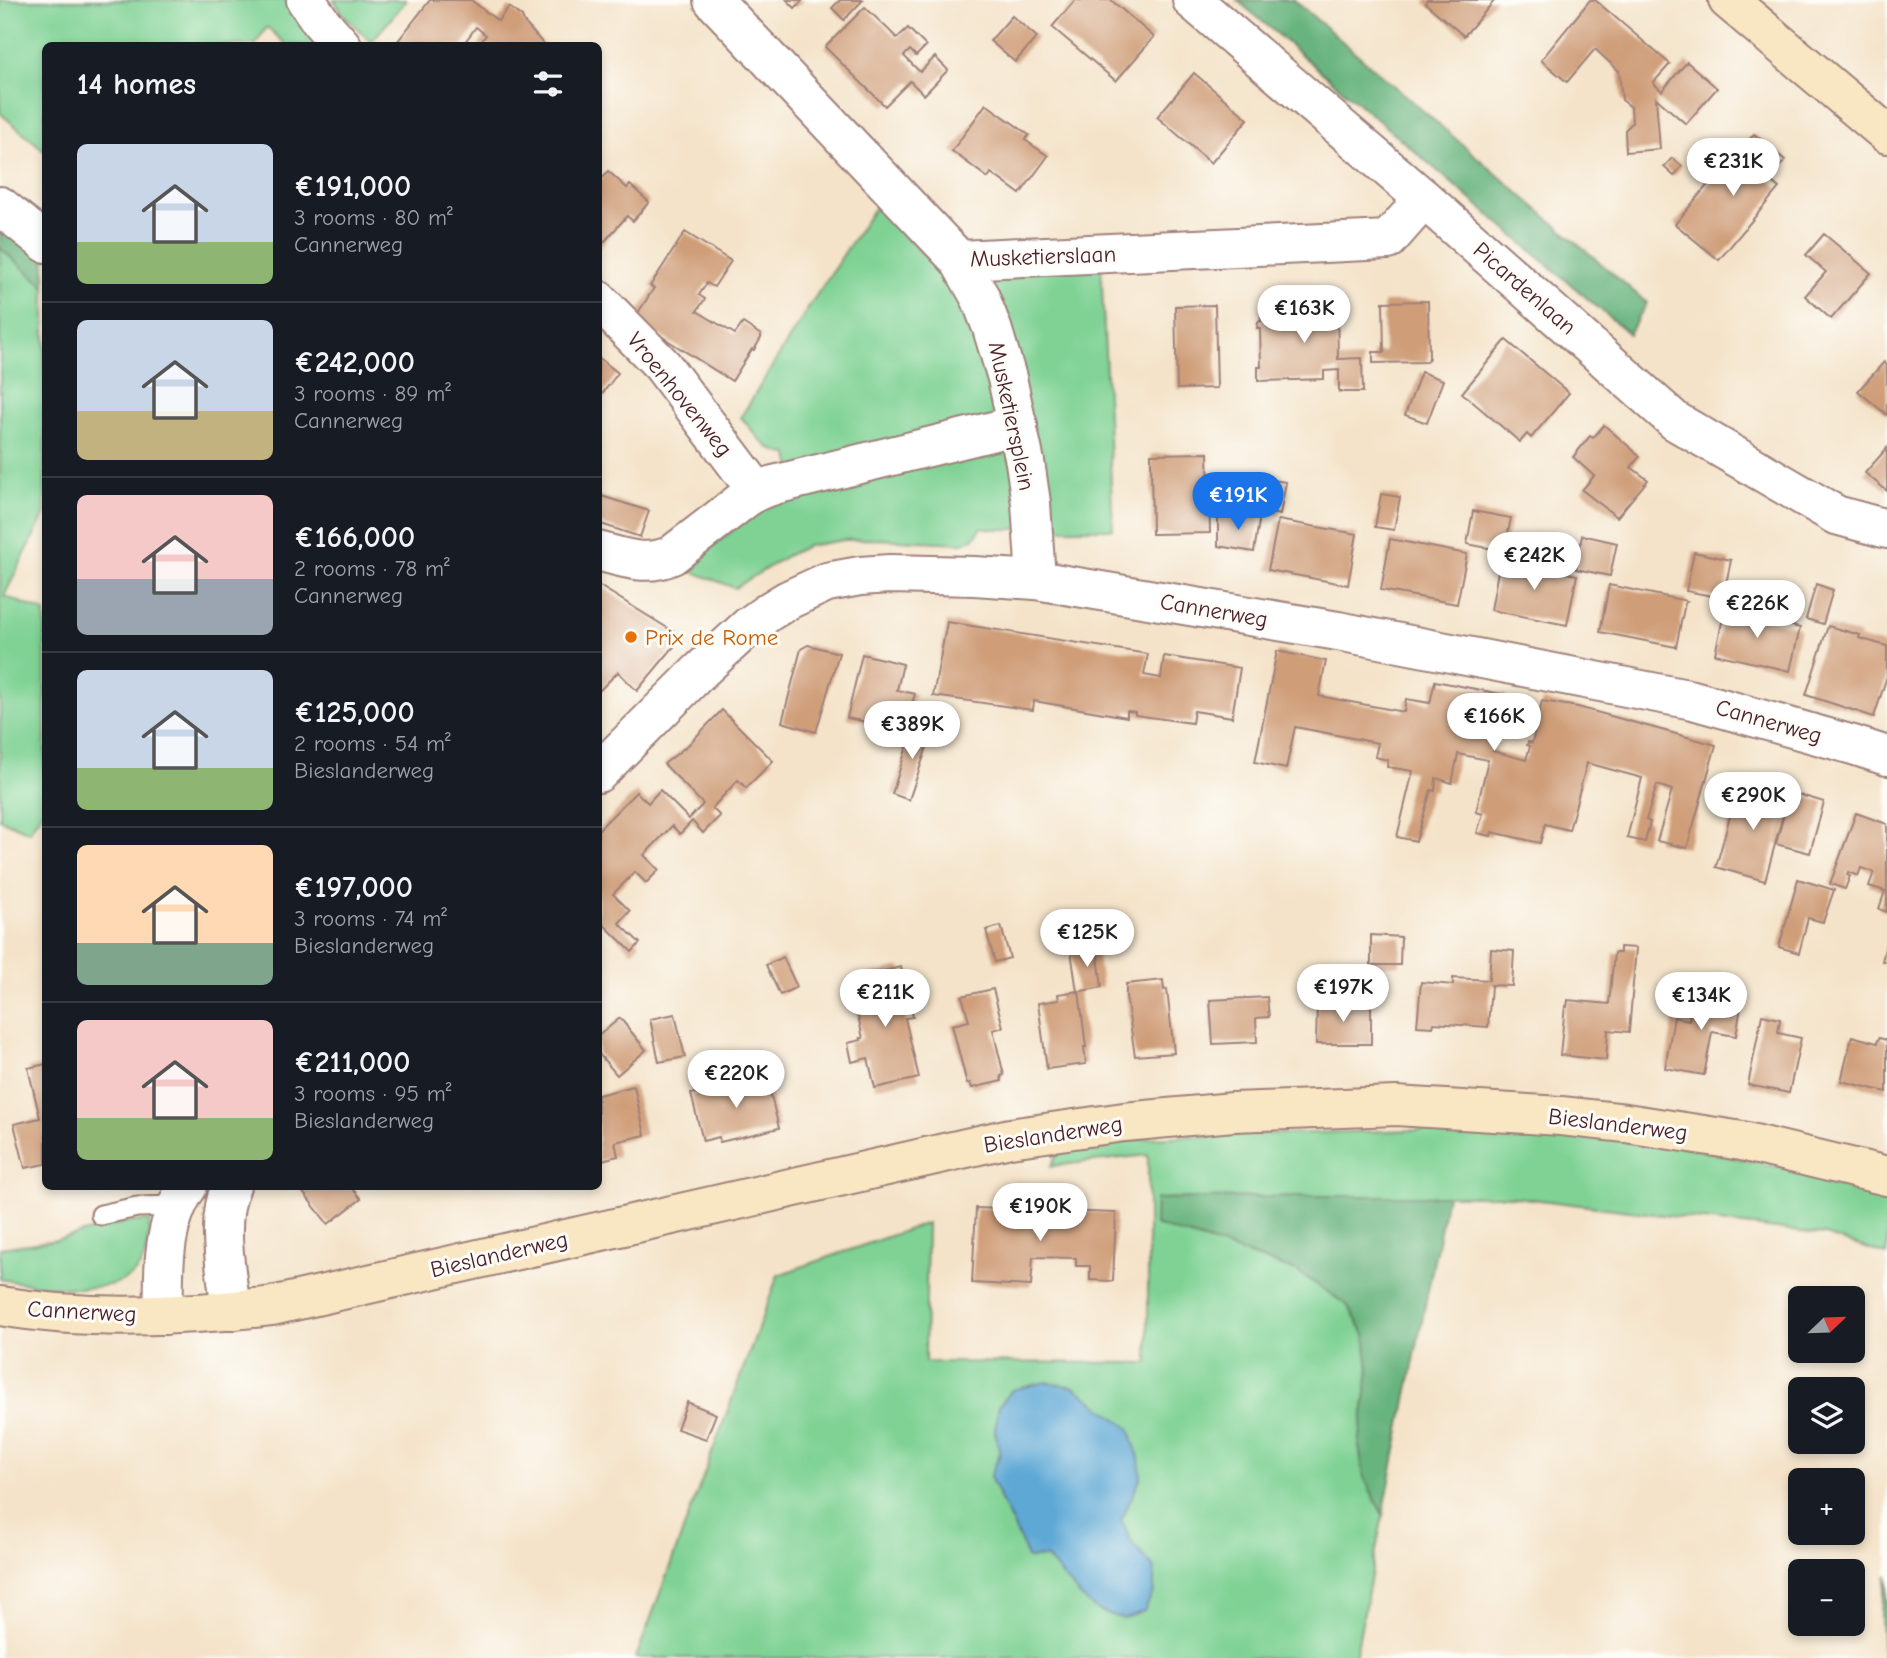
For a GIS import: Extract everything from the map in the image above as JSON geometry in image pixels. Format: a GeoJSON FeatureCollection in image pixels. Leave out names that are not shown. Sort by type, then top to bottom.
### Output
{"type":"FeatureCollection","features":[{"type":"Feature","properties":{"kind":"main road"},"geometry":{"type":"LineString","coordinates":[[1728,0],[1887,134]]}},
{"type":"Feature","properties":{"kind":"main road","name":"Bieslanderweg"},"geometry":{"type":"LineString","coordinates":[[231,1311],[272,1306],[331,1293],[1010,1138],[1124,1122],[1233,1112],[1396,1106],[1561,1116],[1742,1141],[1887,1176]]}},
{"type":"Feature","properties":{"kind":"main road","name":"Cannerweg"},"geometry":{"type":"LineString","coordinates":[[0,1306],[82,1314],[164,1315],[231,1311]]}},
{"type":"Feature","properties":{"kind":"street"},"geometry":{"type":"LineString","coordinates":[[306,0],[338,42]]}},
{"type":"Feature","properties":{"kind":"street","name":"Musketierslaan"},"geometry":{"type":"LineString","coordinates":[[713,0],[959,260],[1388,240],[1424,199]]}},
{"type":"Feature","properties":{"kind":"street","name":"Picardenlaan"},"geometry":{"type":"LineString","coordinates":[[1192,0],[1424,199],[1675,421],[1836,514],[1887,529]]}},
{"type":"Feature","properties":{"kind":"street"},"geometry":{"type":"LineString","coordinates":[[0,206],[42,240]]}},
{"type":"Feature","properties":{"kind":"street","name":"Musketiersplein"},"geometry":{"type":"LineString","coordinates":[[959,260],[980,297],[1007,378],[1031,503],[1036,580]]}},
{"type":"Feature","properties":{"kind":"street","name":"Vroenhovenweg"},"geometry":{"type":"LineString","coordinates":[[602,304],[662,365],[757,491]]}},
{"type":"Feature","properties":{"kind":"street"},"geometry":{"type":"LineString","coordinates":[[602,552],[648,562],[662,560],[757,491],[1018,425]]}},
{"type":"Feature","properties":{"kind":"street","name":"Cannerweg"},"geometry":{"type":"LineString","coordinates":[[602,769],[749,626],[788,600],[827,582],[890,574],[1036,580],[1338,631],[1693,700],[1887,756]]}},
{"type":"Feature","properties":{"kind":"street"},"geometry":{"type":"LineString","coordinates":[[230,1190],[223,1219],[231,1311]]}},
{"type":"Feature","properties":{"kind":"street","name":"Cannerweg"},"geometry":{"type":"LineString","coordinates":[[164,1315],[163,1271],[167,1245],[182,1196]]}},
{"type":"Feature","properties":{"kind":"lane"},"geometry":{"type":"LineString","coordinates":[[101,1215],[182,1196]]}},
{"type":"Feature","properties":{"kind":"green space"},"geometry":{"type":"Polygon","coordinates":[[[0,0],[287,0],[320,42],[284,42],[267,27],[257,42],[42,42],[42,148],[0,113],[0,0]]]}},
{"type":"Feature","properties":{"kind":"green space"},"geometry":{"type":"Polygon","coordinates":[[[334,0],[407,0],[371,42],[343,14],[334,0]]]}},
{"type":"Feature","properties":{"kind":"green space"},"geometry":{"type":"Polygon","coordinates":[[[1237,0],[1294,0],[1647,303],[1629,334],[1237,0]]]}},
{"type":"Feature","properties":{"kind":"green space"},"geometry":{"type":"Polygon","coordinates":[[[875,207],[950,281],[1101,263],[1113,529],[981,527],[974,537],[962,543],[844,540],[807,546],[735,588],[685,569],[755,512],[797,494],[789,454],[767,446],[741,417],[875,207]]]}},
{"type":"Feature","properties":{"kind":"green space"},"geometry":{"type":"Polygon","coordinates":[[[0,214],[42,249],[42,283],[0,248],[0,214]]]}},
{"type":"Feature","properties":{"kind":"green space"},"geometry":{"type":"Polygon","coordinates":[[[0,248],[42,283],[42,520],[4,596],[42,611],[42,812],[29,832],[0,819],[0,248]]]}},
{"type":"Feature","properties":{"kind":"green space"},"geometry":{"type":"Polygon","coordinates":[[[1460,1129],[1633,1136],[1887,1190],[1887,1255],[1825,1235],[1507,1196],[1156,1199],[1155,1225],[1297,1271],[1347,1305],[1365,1334],[1369,1370],[1359,1446],[1364,1477],[1383,1515],[1355,1658],[636,1658],[778,1275],[927,1223],[925,1362],[1148,1363],[1148,1155],[1051,1166],[1062,1146],[1189,1136],[1460,1129]],[[1012,1390],[999,1406],[995,1430],[1000,1454],[990,1477],[1027,1558],[1046,1557],[1154,1568],[1133,1545],[1121,1520],[1141,1477],[1012,1390]]]}},
{"type":"Feature","properties":{"kind":"green space"},"geometry":{"type":"Polygon","coordinates":[[[1447,1196],[1383,1515],[1364,1477],[1359,1446],[1369,1370],[1365,1334],[1347,1305],[1297,1271],[1155,1225],[1156,1199],[1447,1196]]]}},
{"type":"Feature","properties":{"kind":"green space"},"geometry":{"type":"Polygon","coordinates":[[[150,1221],[144,1258],[138,1269],[127,1279],[93,1287],[73,1288],[0,1279],[0,1248],[56,1240],[125,1222],[150,1221]]]}},
{"type":"Feature","properties":{"kind":"green space"},"geometry":{"type":"Polygon","coordinates":[[[1887,1575],[1887,1658],[1883,1658],[1881,1610],[1887,1575]]]}},
{"type":"Feature","properties":{"kind":"water"},"geometry":{"type":"Polygon","coordinates":[[[1046,1382],[1074,1387],[1129,1428],[1139,1458],[1141,1477],[1121,1520],[1133,1545],[1154,1568],[1154,1591],[1144,1611],[1124,1619],[1099,1611],[1082,1598],[1046,1557],[1027,1558],[990,1477],[1000,1454],[995,1430],[999,1406],[1012,1390],[1046,1382]]]}},
{"type":"Feature","properties":{"kind":"building"},"geometry":{"type":"Polygon","coordinates":[[[430,0],[471,0],[498,21],[509,7],[522,17],[542,42],[481,42],[486,35],[476,27],[465,42],[397,42],[430,0]]]}},
{"type":"Feature","properties":{"kind":"building"},"geometry":{"type":"Polygon","coordinates":[[[787,0],[803,0],[795,8],[787,0]]]}},
{"type":"Feature","properties":{"kind":"building"},"geometry":{"type":"Polygon","coordinates":[[[840,0],[863,0],[844,20],[832,8],[840,0]]]}},
{"type":"Feature","properties":{"kind":"building"},"geometry":{"type":"Polygon","coordinates":[[[1075,0],[1111,0],[1154,37],[1116,81],[1052,27],[1075,0]]]}},
{"type":"Feature","properties":{"kind":"building"},"geometry":{"type":"Polygon","coordinates":[[[1427,0],[1495,0],[1464,36],[1425,3],[1427,0]]]}},
{"type":"Feature","properties":{"kind":"building"},"geometry":{"type":"Polygon","coordinates":[[[1590,0],[1595,0],[1670,64],[1653,83],[1662,91],[1687,62],[1717,88],[1686,124],[1656,98],[1660,149],[1626,152],[1625,130],[1632,123],[1631,107],[1622,100],[1619,71],[1595,49],[1567,82],[1541,60],[1590,0]]]}},
{"type":"Feature","properties":{"kind":"building"},"geometry":{"type":"Polygon","coordinates":[[[865,7],[897,38],[908,28],[926,46],[916,56],[910,50],[904,56],[920,72],[935,57],[948,70],[924,95],[910,81],[885,106],[825,47],[865,7]]]}},
{"type":"Feature","properties":{"kind":"building"},"geometry":{"type":"Polygon","coordinates":[[[1012,16],[1037,37],[1015,62],[990,41],[1012,16]]]}},
{"type":"Feature","properties":{"kind":"building"},"geometry":{"type":"Polygon","coordinates":[[[1194,73],[1248,119],[1211,163],[1157,117],[1194,73]]]}},
{"type":"Feature","properties":{"kind":"building"},"geometry":{"type":"Polygon","coordinates":[[[986,104],[1029,135],[1025,140],[1048,156],[1020,194],[991,173],[988,178],[952,151],[986,104]]]}},
{"type":"Feature","properties":{"kind":"building"},"geometry":{"type":"Polygon","coordinates":[[[1754,134],[1785,160],[1769,180],[1779,188],[1719,260],[1675,224],[1754,134]]]}},
{"type":"Feature","properties":{"kind":"building"},"geometry":{"type":"Polygon","coordinates":[[[1672,158],[1682,166],[1674,176],[1664,167],[1672,158]]]}},
{"type":"Feature","properties":{"kind":"building"},"geometry":{"type":"Polygon","coordinates":[[[608,171],[627,188],[630,185],[649,202],[633,221],[627,216],[602,244],[602,178],[608,171]]]}},
{"type":"Feature","properties":{"kind":"building"},"geometry":{"type":"Polygon","coordinates":[[[685,232],[731,261],[714,287],[707,283],[699,295],[705,299],[697,311],[735,334],[743,323],[761,335],[732,381],[634,319],[654,288],[650,286],[685,232]]]}},
{"type":"Feature","properties":{"kind":"building"},"geometry":{"type":"Polygon","coordinates":[[[1824,234],[1871,273],[1831,319],[1805,296],[1826,272],[1806,255],[1824,234]]]}},
{"type":"Feature","properties":{"kind":"building"},"geometry":{"type":"Polygon","coordinates":[[[1428,301],[1429,358],[1426,362],[1373,363],[1373,352],[1384,352],[1383,302],[1428,301]]]}},
{"type":"Feature","properties":{"kind":"building"},"geometry":{"type":"Polygon","coordinates":[[[1337,303],[1338,359],[1362,358],[1363,392],[1339,392],[1339,370],[1324,371],[1324,379],[1258,381],[1258,367],[1261,367],[1260,328],[1257,328],[1258,322],[1261,321],[1261,304],[1337,303]]]}},
{"type":"Feature","properties":{"kind":"building"},"geometry":{"type":"Polygon","coordinates":[[[1215,305],[1217,388],[1177,389],[1175,306],[1215,305]]]}},
{"type":"Feature","properties":{"kind":"building"},"geometry":{"type":"Polygon","coordinates":[[[1506,340],[1569,393],[1531,438],[1527,434],[1520,442],[1462,393],[1506,340]]]}},
{"type":"Feature","properties":{"kind":"building"},"geometry":{"type":"Polygon","coordinates":[[[602,360],[618,373],[602,394],[602,360]]]}},
{"type":"Feature","properties":{"kind":"building"},"geometry":{"type":"Polygon","coordinates":[[[1884,362],[1887,365],[1887,415],[1858,391],[1884,362]]]}},
{"type":"Feature","properties":{"kind":"building"},"geometry":{"type":"Polygon","coordinates":[[[1421,372],[1443,380],[1427,423],[1405,415],[1421,372]]]}},
{"type":"Feature","properties":{"kind":"building"},"geometry":{"type":"Polygon","coordinates":[[[1604,425],[1640,456],[1631,467],[1648,480],[1617,517],[1582,490],[1594,476],[1573,457],[1590,436],[1593,438],[1604,425]]]}},
{"type":"Feature","properties":{"kind":"building"},"geometry":{"type":"Polygon","coordinates":[[[1887,448],[1887,491],[1865,473],[1887,448]]]}},
{"type":"Feature","properties":{"kind":"building"},"geometry":{"type":"Polygon","coordinates":[[[1208,453],[1210,533],[1152,534],[1151,454],[1208,453]]]}},
{"type":"Feature","properties":{"kind":"building"},"geometry":{"type":"Polygon","coordinates":[[[1266,479],[1286,482],[1280,515],[1261,511],[1266,479]]]}},
{"type":"Feature","properties":{"kind":"building"},"geometry":{"type":"Polygon","coordinates":[[[1381,494],[1400,497],[1394,530],[1375,527],[1381,494]]]}},
{"type":"Feature","properties":{"kind":"building"},"geometry":{"type":"Polygon","coordinates":[[[602,496],[649,511],[640,537],[602,524],[602,496]]]}},
{"type":"Feature","properties":{"kind":"building"},"geometry":{"type":"Polygon","coordinates":[[[1473,511],[1511,518],[1504,551],[1467,544],[1473,511]]]}},
{"type":"Feature","properties":{"kind":"building"},"geometry":{"type":"Polygon","coordinates":[[[1260,515],[1254,552],[1218,546],[1218,516],[1260,515]]]}},
{"type":"Feature","properties":{"kind":"building"},"geometry":{"type":"Polygon","coordinates":[[[1278,520],[1357,534],[1348,585],[1268,570],[1278,520]]]}},
{"type":"Feature","properties":{"kind":"building"},"geometry":{"type":"Polygon","coordinates":[[[1582,535],[1617,543],[1610,576],[1576,569],[1582,535]]]}},
{"type":"Feature","properties":{"kind":"building"},"geometry":{"type":"Polygon","coordinates":[[[1390,539],[1467,554],[1457,604],[1381,590],[1390,539]]]}},
{"type":"Feature","properties":{"kind":"building"},"geometry":{"type":"Polygon","coordinates":[[[1694,552],[1731,560],[1723,598],[1686,591],[1694,552]]]}},
{"type":"Feature","properties":{"kind":"building"},"geometry":{"type":"Polygon","coordinates":[[[1500,560],[1577,575],[1567,625],[1491,610],[1500,560]]]}},
{"type":"Feature","properties":{"kind":"building"},"geometry":{"type":"Polygon","coordinates":[[[1816,584],[1833,590],[1823,624],[1806,619],[1816,584]]]}},
{"type":"Feature","properties":{"kind":"building"},"geometry":{"type":"Polygon","coordinates":[[[1609,585],[1687,601],[1676,647],[1600,632],[1609,585]]]}},
{"type":"Feature","properties":{"kind":"building"},"geometry":{"type":"Polygon","coordinates":[[[602,587],[682,637],[637,691],[618,672],[602,688],[602,587]]]}},
{"type":"Feature","properties":{"kind":"building"},"geometry":{"type":"Polygon","coordinates":[[[1725,609],[1800,628],[1790,671],[1715,654],[1725,609]]]}},
{"type":"Feature","properties":{"kind":"building"},"geometry":{"type":"Polygon","coordinates":[[[947,622],[1148,654],[1144,675],[1161,678],[1164,656],[1240,668],[1232,717],[1194,711],[1192,723],[1135,715],[1135,712],[1127,711],[1127,717],[1034,701],[1033,710],[933,696],[947,622]]]}},
{"type":"Feature","properties":{"kind":"building"},"geometry":{"type":"Polygon","coordinates":[[[1828,626],[1887,646],[1887,676],[1874,717],[1806,695],[1828,626]]]}},
{"type":"Feature","properties":{"kind":"building"},"geometry":{"type":"Polygon","coordinates":[[[808,645],[839,653],[816,732],[782,722],[801,649],[808,645]]]}},
{"type":"Feature","properties":{"kind":"building"},"geometry":{"type":"Polygon","coordinates":[[[1277,651],[1326,661],[1319,696],[1404,712],[1406,699],[1430,703],[1435,681],[1506,695],[1493,751],[1526,760],[1530,746],[1527,745],[1528,742],[1532,743],[1542,701],[1578,707],[1716,745],[1687,848],[1657,841],[1672,790],[1657,785],[1646,820],[1650,822],[1645,842],[1627,838],[1642,778],[1587,763],[1569,830],[1545,824],[1540,843],[1492,832],[1491,836],[1477,833],[1483,814],[1476,812],[1488,760],[1458,754],[1452,783],[1436,778],[1435,791],[1431,790],[1416,841],[1397,837],[1413,771],[1387,767],[1388,760],[1375,757],[1378,743],[1295,727],[1286,769],[1255,762],[1277,651]]]}},
{"type":"Feature","properties":{"kind":"building"},"geometry":{"type":"Polygon","coordinates":[[[862,654],[903,664],[897,690],[915,694],[904,730],[847,718],[862,654]]]}},
{"type":"Feature","properties":{"kind":"building"},"geometry":{"type":"Polygon","coordinates":[[[722,710],[773,761],[746,788],[738,780],[712,808],[720,816],[703,833],[692,821],[680,834],[672,826],[644,855],[659,870],[646,883],[635,872],[613,894],[630,911],[619,923],[640,943],[632,952],[602,923],[602,826],[636,792],[648,803],[660,790],[689,819],[703,804],[664,764],[688,745],[722,710]]]}},
{"type":"Feature","properties":{"kind":"building"},"geometry":{"type":"Polygon","coordinates":[[[914,724],[933,729],[909,800],[892,794],[914,724]]]}},
{"type":"Feature","properties":{"kind":"building"},"geometry":{"type":"Polygon","coordinates":[[[1753,783],[1789,793],[1765,881],[1716,867],[1735,798],[1747,801],[1753,783]]]}},
{"type":"Feature","properties":{"kind":"building"},"geometry":{"type":"Polygon","coordinates":[[[1790,792],[1824,802],[1810,853],[1776,844],[1790,792]]]}},
{"type":"Feature","properties":{"kind":"building"},"geometry":{"type":"Polygon","coordinates":[[[1856,813],[1887,824],[1887,912],[1879,909],[1885,891],[1869,886],[1874,872],[1861,868],[1858,876],[1848,872],[1847,875],[1850,876],[1845,889],[1830,884],[1856,813]]]}},
{"type":"Feature","properties":{"kind":"building"},"geometry":{"type":"Polygon","coordinates":[[[1798,879],[1834,890],[1823,922],[1808,918],[1799,953],[1779,947],[1798,879]]]}},
{"type":"Feature","properties":{"kind":"building"},"geometry":{"type":"Polygon","coordinates":[[[1001,926],[1010,958],[995,962],[986,930],[1001,926]]]}},
{"type":"Feature","properties":{"kind":"building"},"geometry":{"type":"Polygon","coordinates":[[[1371,935],[1401,937],[1400,965],[1371,965],[1371,935]]]}},
{"type":"Feature","properties":{"kind":"building"},"geometry":{"type":"Polygon","coordinates":[[[1887,945],[1887,962],[1882,961],[1887,945]]]}},
{"type":"Feature","properties":{"kind":"building"},"geometry":{"type":"Polygon","coordinates":[[[1620,947],[1636,948],[1629,1032],[1608,1030],[1606,1060],[1560,1055],[1565,1006],[1567,1007],[1568,1000],[1609,1004],[1614,953],[1620,953],[1620,947]]]}},
{"type":"Feature","properties":{"kind":"building"},"geometry":{"type":"Polygon","coordinates":[[[1097,948],[1102,987],[1077,992],[1071,951],[1097,948]]]}},
{"type":"Feature","properties":{"kind":"building"},"geometry":{"type":"Polygon","coordinates":[[[1491,949],[1514,951],[1512,986],[1491,985],[1488,1027],[1434,1023],[1433,1027],[1417,1026],[1421,982],[1453,985],[1453,978],[1489,980],[1491,949]]]}},
{"type":"Feature","properties":{"kind":"building"},"geometry":{"type":"Polygon","coordinates":[[[783,957],[797,987],[780,995],[766,965],[783,957]]]}},
{"type":"Feature","properties":{"kind":"building"},"geometry":{"type":"Polygon","coordinates":[[[901,967],[913,1017],[905,1018],[919,1078],[875,1088],[868,1058],[852,1062],[848,1043],[863,1038],[853,995],[871,992],[867,975],[901,967]]]}},
{"type":"Feature","properties":{"kind":"building"},"geometry":{"type":"Polygon","coordinates":[[[1163,980],[1164,990],[1167,989],[1174,1053],[1135,1056],[1126,984],[1163,980]]]}},
{"type":"Feature","properties":{"kind":"building"},"geometry":{"type":"Polygon","coordinates":[[[993,989],[1003,1027],[993,1030],[1004,1075],[1001,1076],[1002,1081],[972,1088],[970,1083],[967,1084],[952,1025],[969,1021],[962,996],[993,989]]]}},
{"type":"Feature","properties":{"kind":"building"},"geometry":{"type":"Polygon","coordinates":[[[1079,991],[1086,1064],[1047,1069],[1038,1003],[1059,1000],[1058,994],[1079,991]]]}},
{"type":"Feature","properties":{"kind":"building"},"geometry":{"type":"Polygon","coordinates":[[[1694,992],[1742,1001],[1736,1036],[1712,1032],[1704,1075],[1665,1068],[1674,1017],[1689,1020],[1694,992]]]}},
{"type":"Feature","properties":{"kind":"building"},"geometry":{"type":"Polygon","coordinates":[[[1267,997],[1269,1017],[1256,1018],[1257,1042],[1213,1044],[1210,1000],[1267,997]]]}},
{"type":"Feature","properties":{"kind":"building"},"geometry":{"type":"Polygon","coordinates":[[[1317,1002],[1343,1002],[1343,1006],[1371,1005],[1371,1044],[1316,1044],[1317,1002]]]}},
{"type":"Feature","properties":{"kind":"building"},"geometry":{"type":"Polygon","coordinates":[[[675,1014],[685,1057],[659,1062],[650,1019],[675,1014]]]}},
{"type":"Feature","properties":{"kind":"building"},"geometry":{"type":"Polygon","coordinates":[[[1762,1015],[1780,1019],[1778,1033],[1801,1038],[1789,1093],[1748,1085],[1762,1015]]]}},
{"type":"Feature","properties":{"kind":"building"},"geometry":{"type":"Polygon","coordinates":[[[620,1018],[646,1050],[617,1075],[602,1058],[602,1033],[620,1018]]]}},
{"type":"Feature","properties":{"kind":"building"},"geometry":{"type":"Polygon","coordinates":[[[1852,1036],[1877,1043],[1879,1038],[1887,1040],[1887,1092],[1841,1081],[1852,1036]]]}},
{"type":"Feature","properties":{"kind":"building"},"geometry":{"type":"Polygon","coordinates":[[[42,1065],[42,1165],[25,1168],[14,1124],[40,1118],[28,1068],[42,1065]]]}},
{"type":"Feature","properties":{"kind":"building"},"geometry":{"type":"Polygon","coordinates":[[[766,1076],[779,1128],[720,1142],[719,1137],[703,1141],[691,1094],[766,1076]]]}},
{"type":"Feature","properties":{"kind":"building"},"geometry":{"type":"Polygon","coordinates":[[[634,1086],[645,1135],[615,1142],[618,1156],[602,1160],[602,1094],[634,1086]]]}},
{"type":"Feature","properties":{"kind":"building"},"geometry":{"type":"Polygon","coordinates":[[[301,1190],[353,1190],[361,1199],[328,1224],[301,1190]]]}},
{"type":"Feature","properties":{"kind":"building"},"geometry":{"type":"Polygon","coordinates":[[[976,1208],[1116,1213],[1113,1281],[1090,1280],[1090,1266],[1076,1266],[1076,1258],[1033,1257],[1031,1286],[972,1283],[976,1208]]]}},
{"type":"Feature","properties":{"kind":"building"},"geometry":{"type":"Polygon","coordinates":[[[687,1402],[716,1414],[706,1439],[677,1429],[687,1402]]]}},
{"type":"Feature","properties":{"kind":"place","name":"Prix de Rome"},"geometry":{"type":"Point","coordinates":[631,637]}}]}
